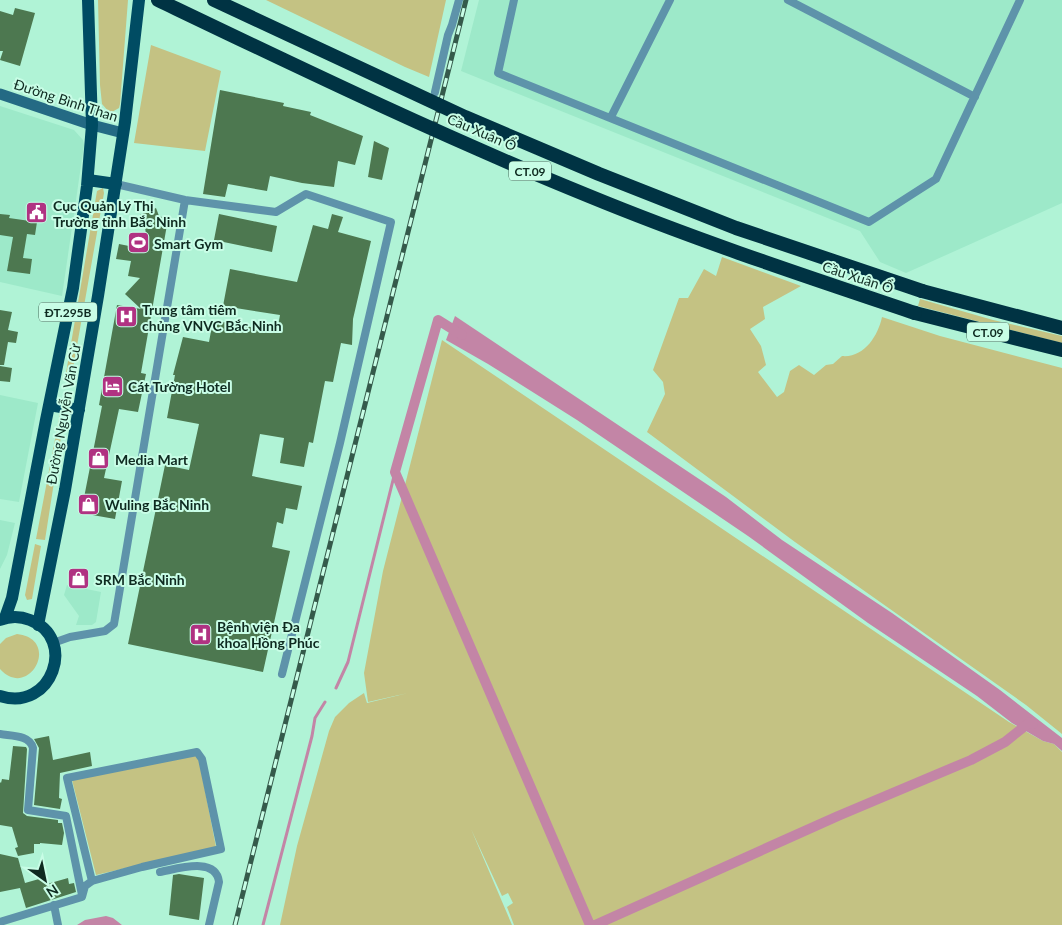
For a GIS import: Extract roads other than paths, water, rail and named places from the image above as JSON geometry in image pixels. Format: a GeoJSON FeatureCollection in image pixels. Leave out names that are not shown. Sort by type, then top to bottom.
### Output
{"type":"FeatureCollection","features":[{"type":"Feature","properties":{"kind":"highway","name":"Cầu Xuân Ổ"},"geometry":{"type":"LineString","coordinates":[[158,0],[410,119],[588,196],[726,249],[915,313],[1062,350]]}},
{"type":"Feature","properties":{"kind":"highway","name":"Cầu Xuân Ổ"},"geometry":{"type":"LineString","coordinates":[[214,0],[465,116],[599,174],[736,228],[922,291],[1062,328]]}},
{"type":"Feature","properties":{"kind":"main road","name":"Đường Nguyễn Văn Cừ"},"geometry":{"type":"LineString","coordinates":[[3,619],[12,598],[73,288],[88,180],[92,125],[88,0]]}},
{"type":"Feature","properties":{"kind":"main road","name":"Đường Nguyễn Văn Cừ"},"geometry":{"type":"LineString","coordinates":[[38,625],[79,410],[116,184],[139,0]]}},
{"type":"Feature","properties":{"kind":"main road"},"geometry":{"type":"LineString","coordinates":[[88,180],[116,184]]}},
{"type":"Feature","properties":{"kind":"main road"},"geometry":{"type":"LineString","coordinates":[[49,405],[79,410]]}},
{"type":"Feature","properties":{"kind":"main road"},"geometry":{"type":"LineString","coordinates":[[0,696],[14,699],[25,698],[35,693],[44,686],[55,666],[53,643],[47,632],[38,625],[22,618],[3,619]]}},
{"type":"Feature","properties":{"kind":"street"},"geometry":{"type":"LineString","coordinates":[[435,92],[448,35],[459,0]]}},
{"type":"Feature","properties":{"kind":"street"},"geometry":{"type":"LineString","coordinates":[[514,0],[498,73],[869,222],[936,179],[1020,0]]}},
{"type":"Feature","properties":{"kind":"street"},"geometry":{"type":"LineString","coordinates":[[610,117],[670,0]]}},
{"type":"Feature","properties":{"kind":"street"},"geometry":{"type":"LineString","coordinates":[[788,0],[974,97]]}},
{"type":"Feature","properties":{"kind":"street","name":"Đường Bình Than"},"geometry":{"type":"LineString","coordinates":[[0,94],[92,125],[123,133]]}},
{"type":"Feature","properties":{"kind":"street"},"geometry":{"type":"LineString","coordinates":[[116,184],[185,200],[276,212],[306,194],[391,222],[340,443],[282,674]]}},
{"type":"Feature","properties":{"kind":"street"},"geometry":{"type":"LineString","coordinates":[[53,643],[70,637],[105,631],[114,624],[185,200]]}},
{"type":"Feature","properties":{"kind":"street"},"geometry":{"type":"LineString","coordinates":[[0,734],[28,739],[32,742],[28,810],[66,816],[82,897]]}},
{"type":"Feature","properties":{"kind":"street"},"geometry":{"type":"LineString","coordinates":[[82,897],[85,886],[92,881],[142,866],[221,849],[202,759],[197,752],[67,778],[92,881]]}},
{"type":"Feature","properties":{"kind":"street"},"geometry":{"type":"LineString","coordinates":[[160,872],[195,866],[215,871],[219,882],[209,925]]}},
{"type":"Feature","properties":{"kind":"street"},"geometry":{"type":"LineString","coordinates":[[0,922],[82,897]]}},
{"type":"Feature","properties":{"kind":"street"},"geometry":{"type":"LineString","coordinates":[[54,905],[58,925]]}},
{"type":"Feature","properties":{"kind":"waterway"},"geometry":{"type":"LineString","coordinates":[[462,335],[438,320],[395,472],[590,925]]}},
{"type":"Feature","properties":{"kind":"waterway"},"geometry":{"type":"LineString","coordinates":[[336,688],[348,662],[395,472]]}},
{"type":"Feature","properties":{"kind":"waterway"},"geometry":{"type":"LineString","coordinates":[[263,925],[315,718],[325,702]]}},
{"type":"Feature","properties":{"kind":"waterway"},"geometry":{"type":"LineString","coordinates":[[595,925],[838,816],[971,760],[1005,742],[1030,722],[1033,724]]}},
{"type":"Feature","properties":{"kind":"railway"},"geometry":{"type":"LineString","coordinates":[[235,925],[466,0]]}},
{"type":"Feature","properties":{"kind":"place","name":"Cục Quản Lý Thị Trường tỉnh Bắc Ninh"},"geometry":{"type":"Point","coordinates":[37,213]}},
{"type":"Feature","properties":{"kind":"place","name":"Smart Gym"},"geometry":{"type":"Point","coordinates":[138,243]}},
{"type":"Feature","properties":{"kind":"place","name":"Trung tâm tiêm chủng VNVC Bắc Ninh"},"geometry":{"type":"Point","coordinates":[126,317]}},
{"type":"Feature","properties":{"kind":"place","name":"Cát Tường Hotel"},"geometry":{"type":"Point","coordinates":[112,386]}},
{"type":"Feature","properties":{"kind":"place","name":"Media Mart"},"geometry":{"type":"Point","coordinates":[99,459]}},
{"type":"Feature","properties":{"kind":"place","name":"Wuling Bắc Ninh"},"geometry":{"type":"Point","coordinates":[89,504]}},
{"type":"Feature","properties":{"kind":"place","name":"SRM Bắc Ninh"},"geometry":{"type":"Point","coordinates":[79,579]}},
{"type":"Feature","properties":{"kind":"place","name":"Bệnh viện Đa khoa Hồng Phúc"},"geometry":{"type":"Point","coordinates":[201,634]}}]}
